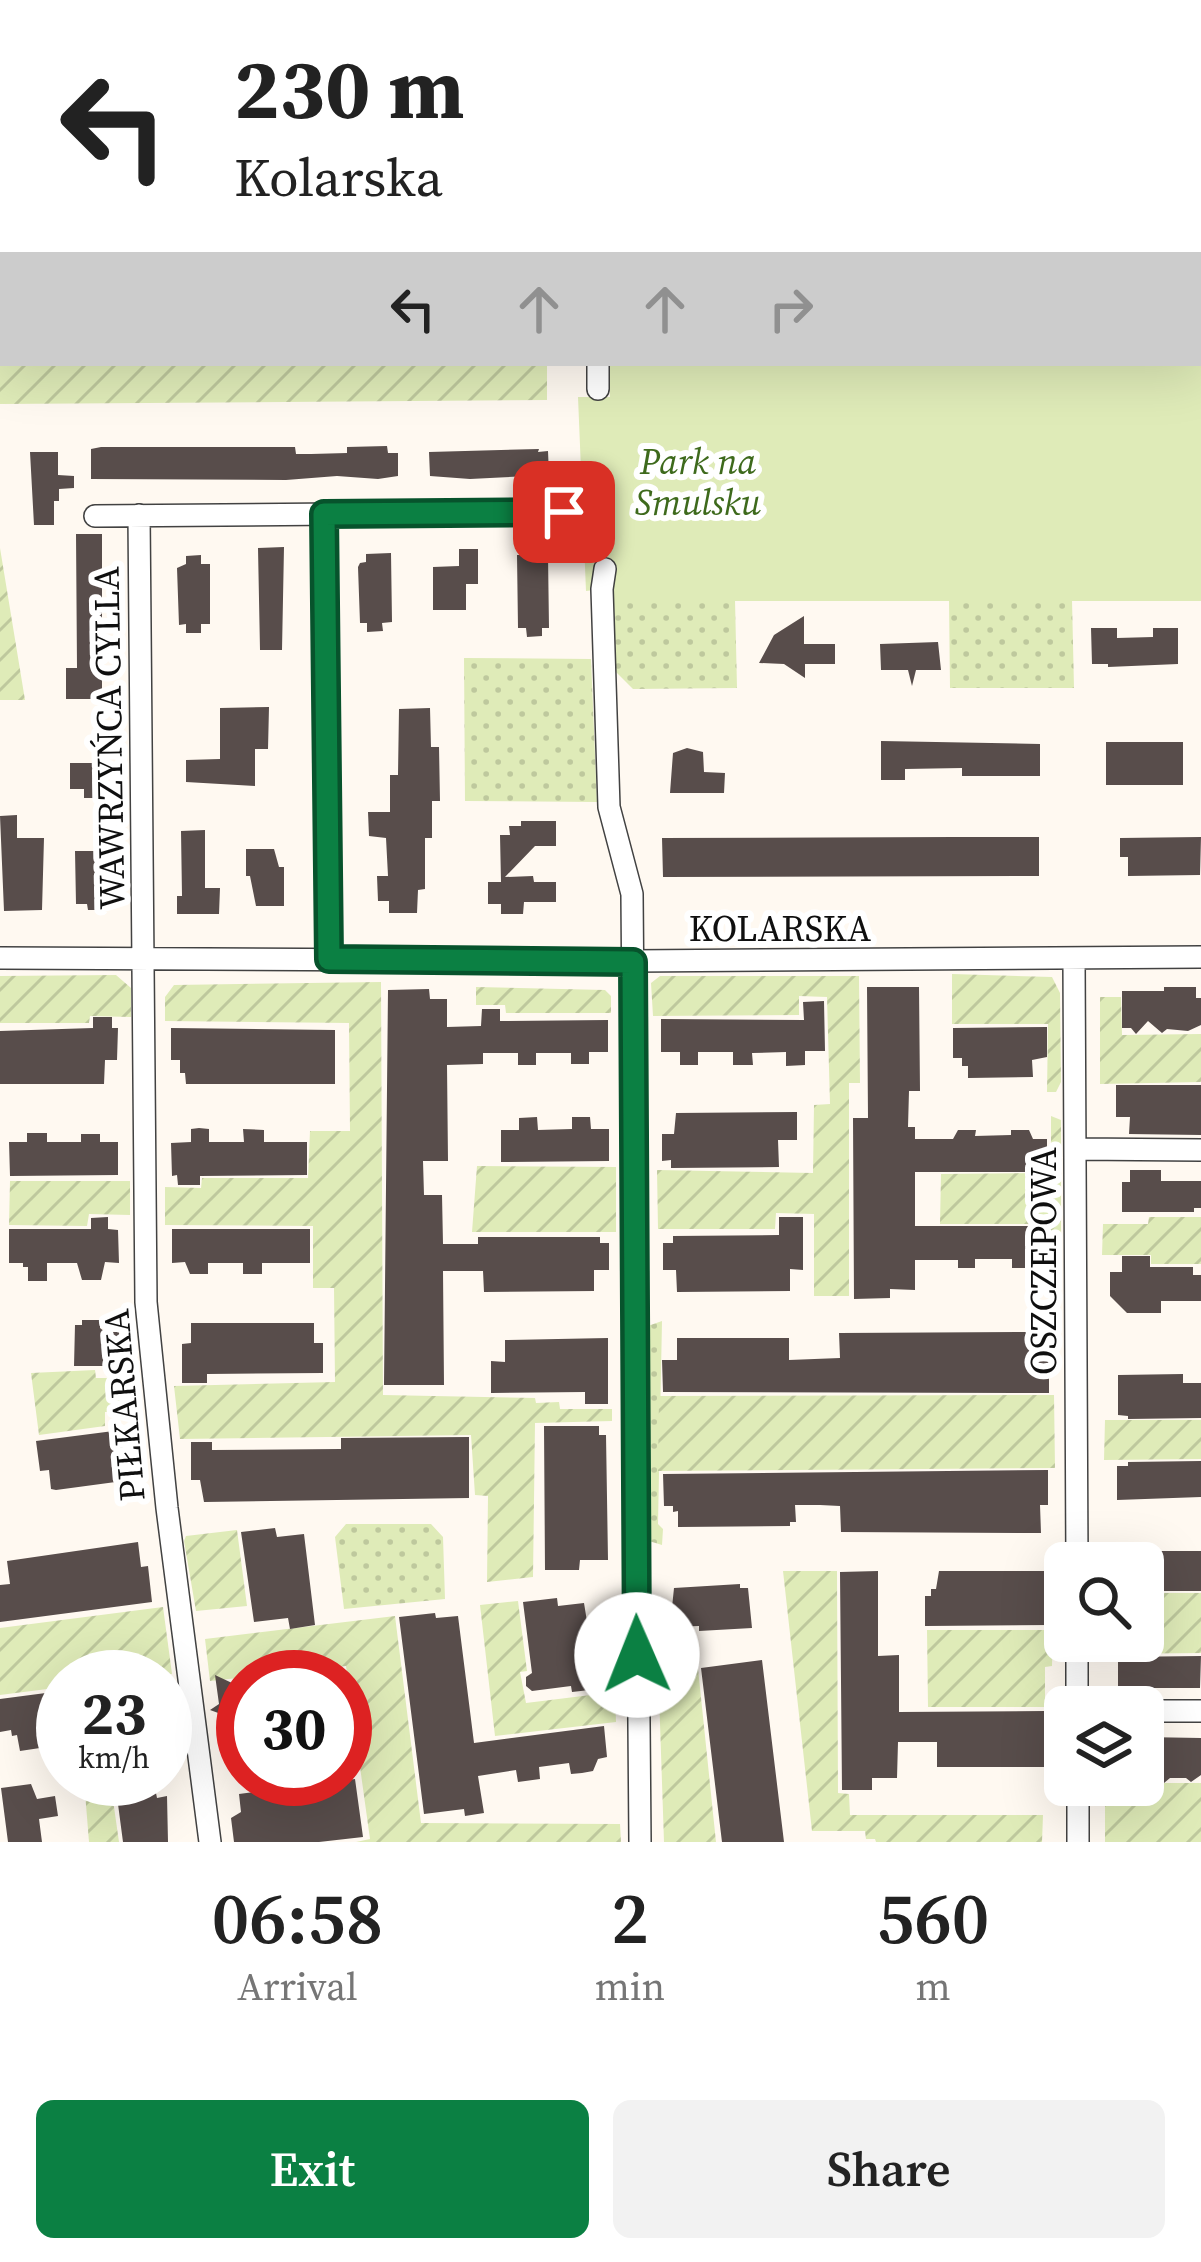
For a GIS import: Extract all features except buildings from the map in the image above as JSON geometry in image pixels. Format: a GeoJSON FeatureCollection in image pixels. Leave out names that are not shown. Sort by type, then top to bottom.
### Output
{"type":"FeatureCollection","features":[{"type":"Feature","properties":{"kind":"street"},"geometry":{"type":"LineString","coordinates":[[598,366],[598,389]]}},
{"type":"Feature","properties":{"kind":"street","name":"WAWRZYŃCA CYLLA"},"geometry":{"type":"LineString","coordinates":[[95,516],[564,512]]}},
{"type":"Feature","properties":{"kind":"street"},"geometry":{"type":"LineString","coordinates":[[324,514],[329,959]]}},
{"type":"Feature","properties":{"kind":"street","name":"WAWRZYŃCA CYLLA"},"geometry":{"type":"LineString","coordinates":[[139,515],[145,959]]}},
{"type":"Feature","properties":{"kind":"street"},"geometry":{"type":"LineString","coordinates":[[605,568],[610,807],[632,894],[640,1842]]}},
{"type":"Feature","properties":{"kind":"street","name":"KOLARSKA"},"geometry":{"type":"LineString","coordinates":[[0,958],[633,962],[1201,957]]}},
{"type":"Feature","properties":{"kind":"street","name":"PIŁKARSKA"},"geometry":{"type":"LineString","coordinates":[[145,959],[146,1302],[210,1842]]}},
{"type":"Feature","properties":{"kind":"street","name":"OSZCZEPOWA"},"geometry":{"type":"LineString","coordinates":[[1074,960],[1077,1542]]}},
{"type":"Feature","properties":{"kind":"street"},"geometry":{"type":"LineString","coordinates":[[1076,1149],[1201,1150]]}},
{"type":"Feature","properties":{"kind":"street"},"geometry":{"type":"LineString","coordinates":[[1164,1711],[1201,1711]]}},
{"type":"Feature","properties":{"kind":"street"},"geometry":{"type":"LineString","coordinates":[[1078,1806],[1078,1842]]}},
{"type":"Feature","properties":{"kind":"green space"},"geometry":{"type":"Polygon","coordinates":[[[0,366],[547,366],[547,400],[0,404],[0,366]]]}},
{"type":"Feature","properties":{"kind":"green space","name":"Park na Smulsku"},"geometry":{"type":"Polygon","coordinates":[[[609,366],[1201,366],[1201,601],[614,601],[602,589],[586,591],[578,397],[610,397],[609,366]]]}},
{"type":"Feature","properties":{"kind":"green space"},"geometry":{"type":"Polygon","coordinates":[[[0,548],[25,700],[0,700],[0,548]]]}},
{"type":"Feature","properties":{"kind":"green space"},"geometry":{"type":"Polygon","coordinates":[[[949,599],[1072,600],[1074,688],[950,688],[949,599]]]}},
{"type":"Feature","properties":{"kind":"green space"},"geometry":{"type":"Polygon","coordinates":[[[735,600],[737,688],[633,689],[616,672],[614,601],[735,600]]]}},
{"type":"Feature","properties":{"kind":"green space"},"geometry":{"type":"Polygon","coordinates":[[[464,658],[591,659],[597,802],[465,801],[464,658]]]}},
{"type":"Feature","properties":{"kind":"green space"},"geometry":{"type":"Polygon","coordinates":[[[952,974],[1052,977],[1060,993],[1061,1082],[1056,1092],[1047,1092],[1048,1024],[952,1024],[952,974]]]}},
{"type":"Feature","properties":{"kind":"green space"},"geometry":{"type":"Polygon","coordinates":[[[116,975],[131,988],[131,1017],[90,1016],[89,1023],[0,1023],[0,976],[116,975]]]}},
{"type":"Feature","properties":{"kind":"green space"},"geometry":{"type":"Polygon","coordinates":[[[660,976],[859,976],[860,1083],[849,1083],[849,1296],[814,1296],[814,1214],[776,1213],[775,1229],[658,1229],[657,1170],[813,1173],[814,1105],[830,1104],[827,997],[799,996],[799,1015],[653,1016],[651,983],[660,976]]]}},
{"type":"Feature","properties":{"kind":"green space"},"geometry":{"type":"Polygon","coordinates":[[[381,982],[383,1395],[535,1398],[536,1403],[559,1402],[560,1409],[612,1409],[612,1421],[535,1423],[533,1577],[487,1582],[488,1496],[475,1495],[471,1435],[180,1439],[174,1386],[335,1382],[334,1288],[313,1288],[313,1226],[165,1225],[165,1187],[201,1188],[202,1178],[308,1178],[310,1131],[350,1131],[349,1023],[165,1021],[165,997],[174,985],[381,982]]]}},
{"type":"Feature","properties":{"kind":"green space"},"geometry":{"type":"Polygon","coordinates":[[[476,987],[605,990],[611,996],[611,1013],[506,1013],[505,1005],[476,1005],[476,987]]]}},
{"type":"Feature","properties":{"kind":"green space"},"geometry":{"type":"Polygon","coordinates":[[[1100,997],[1121,997],[1122,1035],[1201,1034],[1201,1082],[1100,1084],[1100,997]]]}},
{"type":"Feature","properties":{"kind":"green space"},"geometry":{"type":"Polygon","coordinates":[[[1051,1116],[1061,1120],[1061,1253],[1051,1253],[1050,1224],[940,1224],[941,1174],[1051,1173],[1051,1116]]]}},
{"type":"Feature","properties":{"kind":"green space"},"geometry":{"type":"Polygon","coordinates":[[[477,1166],[616,1167],[616,1232],[472,1232],[477,1166]]]}},
{"type":"Feature","properties":{"kind":"green space"},"geometry":{"type":"Polygon","coordinates":[[[10,1181],[130,1181],[130,1215],[89,1214],[87,1226],[9,1225],[10,1181]]]}},
{"type":"Feature","properties":{"kind":"green space"},"geometry":{"type":"Polygon","coordinates":[[[1149,1217],[1201,1217],[1201,1264],[1151,1264],[1151,1255],[1102,1255],[1103,1224],[1148,1224],[1149,1217]]]}},
{"type":"Feature","properties":{"kind":"green space"},"geometry":{"type":"Polygon","coordinates":[[[662,1321],[658,1524],[663,1529],[662,1545],[646,1535],[645,1327],[662,1321]]]}},
{"type":"Feature","properties":{"kind":"green space"},"geometry":{"type":"Polygon","coordinates":[[[95,1370],[96,1378],[134,1371],[135,1412],[105,1412],[105,1426],[39,1435],[31,1373],[95,1370]]]}},
{"type":"Feature","properties":{"kind":"green space"},"geometry":{"type":"Polygon","coordinates":[[[1054,1395],[1055,1468],[658,1471],[659,1396],[1054,1395]]]}},
{"type":"Feature","properties":{"kind":"green space"},"geometry":{"type":"Polygon","coordinates":[[[1105,1420],[1201,1420],[1201,1459],[1104,1460],[1105,1420]]]}},
{"type":"Feature","properties":{"kind":"green space"},"geometry":{"type":"Polygon","coordinates":[[[346,1524],[431,1524],[443,1537],[445,1599],[344,1609],[335,1537],[346,1524]]]}},
{"type":"Feature","properties":{"kind":"green space"},"geometry":{"type":"Polygon","coordinates":[[[237,1530],[247,1606],[196,1611],[186,1536],[237,1530]]]}},
{"type":"Feature","properties":{"kind":"green space"},"geometry":{"type":"Polygon","coordinates":[[[783,1571],[837,1571],[838,1793],[849,1794],[850,1815],[1043,1815],[1042,1842],[876,1842],[866,1839],[865,1831],[812,1831],[783,1571]]]}},
{"type":"Feature","properties":{"kind":"green space"},"geometry":{"type":"Polygon","coordinates":[[[1164,1593],[1201,1593],[1201,1653],[1164,1653],[1164,1593]]]}},
{"type":"Feature","properties":{"kind":"green space"},"geometry":{"type":"Polygon","coordinates":[[[518,1601],[526,1703],[615,1692],[616,1722],[495,1736],[480,1605],[518,1601]]]}},
{"type":"Feature","properties":{"kind":"green space"},"geometry":{"type":"Polygon","coordinates":[[[163,1607],[169,1650],[36,1650],[36,1690],[0,1695],[0,1628],[163,1607]]]}},
{"type":"Feature","properties":{"kind":"green space"},"geometry":{"type":"Polygon","coordinates":[[[395,1616],[421,1823],[620,1824],[621,1842],[356,1842],[370,1839],[365,1806],[372,1806],[372,1650],[216,1650],[216,1680],[210,1681],[205,1639],[395,1616]]]}},
{"type":"Feature","properties":{"kind":"green space"},"geometry":{"type":"Polygon","coordinates":[[[927,1630],[1044,1630],[1044,1662],[1052,1662],[1045,1667],[1044,1707],[928,1707],[927,1630]]]}},
{"type":"Feature","properties":{"kind":"green space"},"geometry":{"type":"Polygon","coordinates":[[[697,1659],[716,1842],[664,1842],[658,1664],[697,1659]]]}},
{"type":"Feature","properties":{"kind":"green space"},"geometry":{"type":"Polygon","coordinates":[[[1164,1783],[1201,1783],[1201,1842],[1105,1842],[1105,1806],[1164,1806],[1164,1783]]]}},
{"type":"Feature","properties":{"kind":"green space"},"geometry":{"type":"Polygon","coordinates":[[[86,1806],[114,1806],[119,1842],[89,1842],[86,1806]]]}},
{"type":"Feature","properties":{"kind":"route"},"geometry":{"type":"LineString","coordinates":[[564,512],[324,514],[329,959],[633,962],[637,1655]]}}]}
